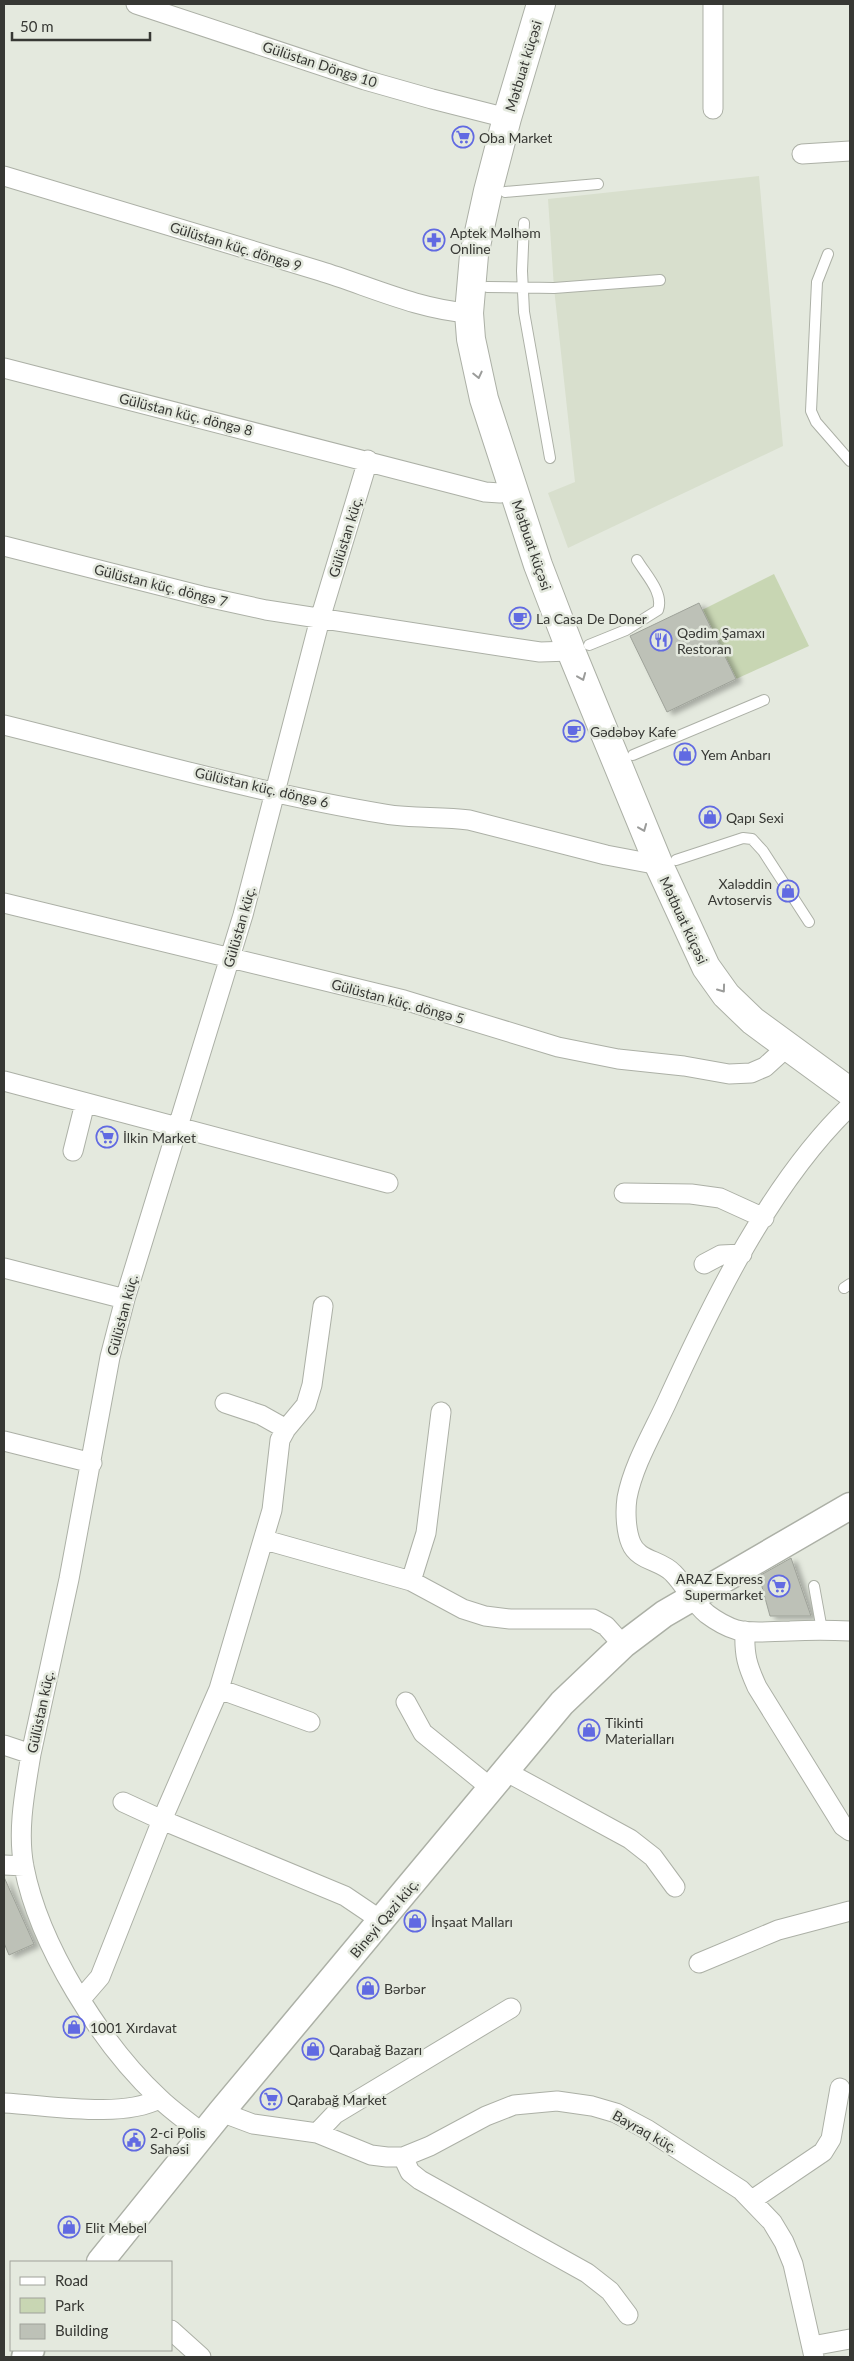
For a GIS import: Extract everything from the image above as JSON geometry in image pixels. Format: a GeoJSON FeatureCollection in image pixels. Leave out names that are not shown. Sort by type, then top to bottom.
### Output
{"type":"FeatureCollection","features":[{"type":"Feature","properties":{"kind":"main road","name":"Mətbuat küçəsi"},"geometry":{"type":"LineString","coordinates":[[481,304],[505,192],[515,120],[541,4]]}},
{"type":"Feature","properties":{"kind":"main road","name":"Mətbuat küçəsi"},"geometry":{"type":"LineString","coordinates":[[559,4],[488,191],[474,255],[481,304],[521,488],[554,560],[580,648],[667,862],[706,967],[726,995],[753,1021],[850,1092]]}},
{"type":"Feature","properties":{"kind":"main road","name":"Mətbuat küçəsi"},"geometry":{"type":"LineString","coordinates":[[667,862],[722,958],[741,985],[773,1014],[850,1071]]}},
{"type":"Feature","properties":{"kind":"main road","name":"Bineyi Qazi küç."},"geometry":{"type":"LineString","coordinates":[[102,2261],[221,2112],[562,1703],[623,1645],[690,1598],[850,1506]]}},
{"type":"Feature","properties":{"kind":"street","name":"Gülüstan Döngə 10"},"geometry":{"type":"LineString","coordinates":[[136,4],[364,80],[515,120]]}},
{"type":"Feature","properties":{"kind":"street"},"geometry":{"type":"LineString","coordinates":[[713,4],[713,108]]}},
{"type":"Feature","properties":{"kind":"street"},"geometry":{"type":"LineString","coordinates":[[802,154],[850,152]]}},
{"type":"Feature","properties":{"kind":"street","name":"Gülüstan küç. döngə 9"},"geometry":{"type":"LineString","coordinates":[[4,176],[346,279],[448,312],[481,304]]}},
{"type":"Feature","properties":{"kind":"street","name":"Gülüstan küç. döngə 8"},"geometry":{"type":"LineString","coordinates":[[4,368],[368,460],[485,492],[500,493],[521,488]]}},
{"type":"Feature","properties":{"kind":"street","name":"Gülüstan küç."},"geometry":{"type":"LineString","coordinates":[[203,2134],[159,2099],[112,2046],[81,1999],[42,1923],[24,1866],[22,1829],[24,1796],[31,1754],[92,1463],[110,1357],[125,1300],[230,958],[320,619],[368,460]]}},
{"type":"Feature","properties":{"kind":"street","name":"Gülüstan küç. döngə 7"},"geometry":{"type":"LineString","coordinates":[[4,546],[202,596],[320,619],[540,652],[580,648]]}},
{"type":"Feature","properties":{"kind":"street","name":"Gülüstan küç. döngə 6"},"geometry":{"type":"LineString","coordinates":[[4,725],[275,792],[386,814],[469,820],[523,836],[606,856],[667,862]]}},
{"type":"Feature","properties":{"kind":"street","name":"Gülüstan küç. döngə 5"},"geometry":{"type":"LineString","coordinates":[[4,904],[404,1000],[558,1047],[618,1058],[684,1066],[728,1074],[750,1073],[765,1067],[787,1047]]}},
{"type":"Feature","properties":{"kind":"street"},"geometry":{"type":"LineString","coordinates":[[4,1081],[388,1183]]}},
{"type":"Feature","properties":{"kind":"street"},"geometry":{"type":"LineString","coordinates":[[73,1151],[85,1103]]}},
{"type":"Feature","properties":{"kind":"street"},"geometry":{"type":"LineString","coordinates":[[850,1106],[797,1168],[727,1279],[688,1355],[638,1464],[626,1500],[626,1522],[631,1544],[637,1552],[662,1564],[673,1572],[690,1598],[706,1614],[726,1625],[745,1631],[850,1631]]}},
{"type":"Feature","properties":{"kind":"street"},"geometry":{"type":"LineString","coordinates":[[624,1193],[691,1194],[720,1198],[764,1218]]}},
{"type":"Feature","properties":{"kind":"street"},"geometry":{"type":"LineString","coordinates":[[704,1264],[721,1255],[742,1254]]}},
{"type":"Feature","properties":{"kind":"street"},"geometry":{"type":"LineString","coordinates":[[4,1268],[125,1300]]}},
{"type":"Feature","properties":{"kind":"street"},"geometry":{"type":"LineString","coordinates":[[81,1999],[100,1977],[162,1820],[218,1689],[265,1540],[272,1510],[280,1440],[286,1429],[306,1405],[312,1385],[323,1306]]}},
{"type":"Feature","properties":{"kind":"street"},"geometry":{"type":"LineString","coordinates":[[225,1403],[261,1415],[286,1429]]}},
{"type":"Feature","properties":{"kind":"street"},"geometry":{"type":"LineString","coordinates":[[411,1581],[426,1533],[442,1412]]}},
{"type":"Feature","properties":{"kind":"street"},"geometry":{"type":"LineString","coordinates":[[4,1441],[92,1463]]}},
{"type":"Feature","properties":{"kind":"street"},"geometry":{"type":"LineString","coordinates":[[265,1540],[411,1581],[463,1609],[485,1616],[593,1619],[606,1626],[623,1645]]}},
{"type":"Feature","properties":{"kind":"street"},"geometry":{"type":"LineString","coordinates":[[745,1631],[744,1652],[747,1666],[757,1687],[843,1826],[850,1832]]}},
{"type":"Feature","properties":{"kind":"street"},"geometry":{"type":"LineString","coordinates":[[218,1689],[310,1722]]}},
{"type":"Feature","properties":{"kind":"street"},"geometry":{"type":"LineString","coordinates":[[406,1702],[423,1734],[498,1779],[630,1839],[653,1857],[675,1887]]}},
{"type":"Feature","properties":{"kind":"street"},"geometry":{"type":"LineString","coordinates":[[4,1745],[31,1754]]}},
{"type":"Feature","properties":{"kind":"street"},"geometry":{"type":"LineString","coordinates":[[122,1802],[345,1896],[382,1921]]}},
{"type":"Feature","properties":{"kind":"street"},"geometry":{"type":"LineString","coordinates":[[4,1865],[24,1866]]}},
{"type":"Feature","properties":{"kind":"street"},"geometry":{"type":"LineString","coordinates":[[698,1963],[778,1930],[850,1911]]}},
{"type":"Feature","properties":{"kind":"street"},"geometry":{"type":"LineString","coordinates":[[317,2133],[335,2114],[512,2008]]}},
{"type":"Feature","properties":{"kind":"street"},"geometry":{"type":"LineString","coordinates":[[752,2200],[823,2152],[831,2139],[840,2088]]}},
{"type":"Feature","properties":{"kind":"street"},"geometry":{"type":"LineString","coordinates":[[4,2103],[122,2109],[144,2106],[159,2099]]}},
{"type":"Feature","properties":{"kind":"street","name":"Bayraq küç."},"geometry":{"type":"LineString","coordinates":[[221,2112],[253,2124],[317,2133],[371,2154],[403,2157],[430,2146],[486,2116],[514,2105],[557,2101],[592,2106],[616,2114],[648,2130],[741,2190],[772,2222],[790,2257],[813,2352]]}},
{"type":"Feature","properties":{"kind":"street"},"geometry":{"type":"LineString","coordinates":[[403,2157],[410,2172],[420,2180],[587,2273],[610,2290],[628,2315]]}},
{"type":"Feature","properties":{"kind":"street"},"geometry":{"type":"LineString","coordinates":[[172,2331],[201,2357]]}},
{"type":"Feature","properties":{"kind":"street"},"geometry":{"type":"LineString","coordinates":[[813,2352],[850,2339]]}},
{"type":"Feature","properties":{"kind":"lane"},"geometry":{"type":"LineString","coordinates":[[505,192],[598,184]]}},
{"type":"Feature","properties":{"kind":"lane"},"geometry":{"type":"LineString","coordinates":[[524,223],[522,288],[524,312],[550,458]]}},
{"type":"Feature","properties":{"kind":"lane"},"geometry":{"type":"LineString","coordinates":[[828,254],[816,282],[812,411],[816,422],[850,461]]}},
{"type":"Feature","properties":{"kind":"lane"},"geometry":{"type":"LineString","coordinates":[[481,304],[522,288],[660,280]]}},
{"type":"Feature","properties":{"kind":"lane"},"geometry":{"type":"LineString","coordinates":[[580,648],[626,630],[658,610],[659,596],[637,560]]}},
{"type":"Feature","properties":{"kind":"lane"},"geometry":{"type":"LineString","coordinates":[[625,759],[764,700]]}},
{"type":"Feature","properties":{"kind":"lane"},"geometry":{"type":"LineString","coordinates":[[667,862],[743,838],[752,839],[763,851],[809,922]]}},
{"type":"Feature","properties":{"kind":"lane"},"geometry":{"type":"LineString","coordinates":[[814,1586],[822,1630]]}},
{"type":"Feature","properties":{"kind":"shaded area"},"geometry":{"type":"Polygon","coordinates":[[[759,176],[783,446],[568,548],[548,493],[575,482],[554,288],[548,199],[759,176]]]}},
{"type":"Feature","properties":{"kind":"green space"},"geometry":{"type":"Polygon","coordinates":[[[774,574],[809,646],[736,679],[702,610],[774,574]]]}},
{"type":"Feature","properties":{"kind":"building"},"geometry":{"type":"Polygon","coordinates":[[[699,603],[736,679],[667,712],[630,636],[699,603]]]}},
{"type":"Feature","properties":{"kind":"building"},"geometry":{"type":"Polygon","coordinates":[[[791,1558],[811,1616],[770,1616],[759,1576],[791,1558]]]}},
{"type":"Feature","properties":{"kind":"building"},"geometry":{"type":"Polygon","coordinates":[[[4,1877],[34,1944],[9,1955],[4,1943],[4,1877]]]}},
{"type":"Feature","properties":{"kind":"place","name":"Oba Market"},"geometry":{"type":"Point","coordinates":[463,137]}},
{"type":"Feature","properties":{"kind":"place","name":"Aptek Mәlhәm Online"},"geometry":{"type":"Point","coordinates":[434,240]}},
{"type":"Feature","properties":{"kind":"place","name":"La Casa De Doner"},"geometry":{"type":"Point","coordinates":[520,618]}},
{"type":"Feature","properties":{"kind":"place","name":"Qədim Şamaxı Restoran"},"geometry":{"type":"Point","coordinates":[661,640]}},
{"type":"Feature","properties":{"kind":"place","name":"Gədəbəy Kafe"},"geometry":{"type":"Point","coordinates":[574,731]}},
{"type":"Feature","properties":{"kind":"place","name":"Yem Anbarı"},"geometry":{"type":"Point","coordinates":[685,754]}},
{"type":"Feature","properties":{"kind":"place","name":"Qapı Sexi"},"geometry":{"type":"Point","coordinates":[710,817]}},
{"type":"Feature","properties":{"kind":"place","name":"Xaləddin Avtoservis"},"geometry":{"type":"Point","coordinates":[788,891]}},
{"type":"Feature","properties":{"kind":"place","name":"İlkin Market"},"geometry":{"type":"Point","coordinates":[107,1137]}},
{"type":"Feature","properties":{"kind":"place","name":"ARAZ Express Supermarket"},"geometry":{"type":"Point","coordinates":[779,1586]}},
{"type":"Feature","properties":{"kind":"place","name":"Tikinti Materialları"},"geometry":{"type":"Point","coordinates":[589,1730]}},
{"type":"Feature","properties":{"kind":"place","name":"İnşaat Malları"},"geometry":{"type":"Point","coordinates":[415,1921]}},
{"type":"Feature","properties":{"kind":"place","name":"Bərbər"},"geometry":{"type":"Point","coordinates":[368,1988]}},
{"type":"Feature","properties":{"kind":"place","name":"1001 Xırdavat"},"geometry":{"type":"Point","coordinates":[74,2027]}},
{"type":"Feature","properties":{"kind":"place","name":"Qarabağ Bazarı"},"geometry":{"type":"Point","coordinates":[313,2049]}},
{"type":"Feature","properties":{"kind":"place","name":"Qarabağ Market"},"geometry":{"type":"Point","coordinates":[271,2099]}},
{"type":"Feature","properties":{"kind":"place","name":"2-ci Polis Sahəsi"},"geometry":{"type":"Point","coordinates":[134,2140]}},
{"type":"Feature","properties":{"kind":"place","name":"Elit Mebel"},"geometry":{"type":"Point","coordinates":[69,2227]}}]}
